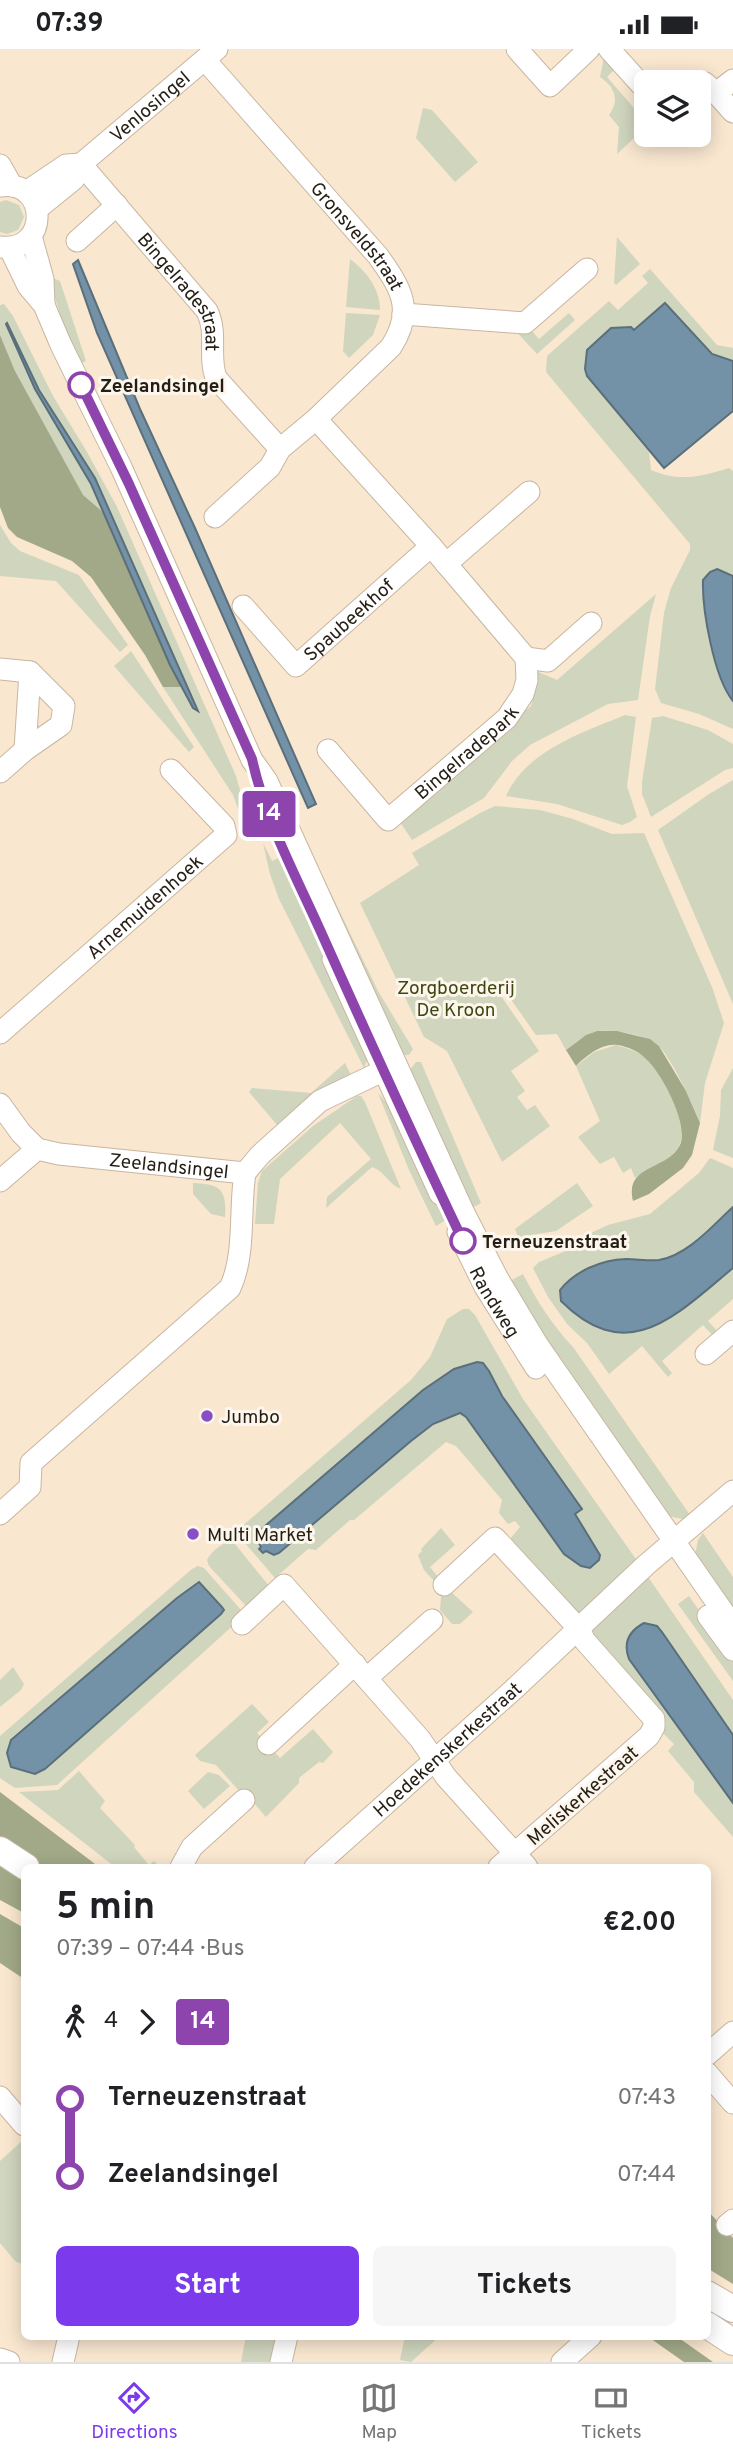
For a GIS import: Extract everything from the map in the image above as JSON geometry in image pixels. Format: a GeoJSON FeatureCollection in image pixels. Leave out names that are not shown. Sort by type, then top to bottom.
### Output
{"type":"FeatureCollection","features":[{"type":"Feature","properties":{"kind":"main road"},"geometry":{"type":"LineString","coordinates":[[0,1850],[21,1864]]}},
{"type":"Feature","properties":{"kind":"main road"},"geometry":{"type":"LineString","coordinates":[[711,2296],[733,2309]]}},
{"type":"Feature","properties":{"kind":"main road"},"geometry":{"type":"LineString","coordinates":[[711,2328],[733,2342]]}},
{"type":"Feature","properties":{"kind":"street"},"geometry":{"type":"LineString","coordinates":[[517,49],[550,86],[589,49]]}},
{"type":"Feature","properties":{"kind":"street"},"geometry":{"type":"LineString","coordinates":[[609,49],[634,77]]}},
{"type":"Feature","properties":{"kind":"street","name":"Venlosingel"},"geometry":{"type":"LineString","coordinates":[[19,193],[75,179],[81,164],[213,52]]}},
{"type":"Feature","properties":{"kind":"street","name":"Gronsveldstraat"},"geometry":{"type":"LineString","coordinates":[[213,52],[378,256],[401,290],[404,300],[397,338],[391,347],[316,419]]}},
{"type":"Feature","properties":{"kind":"street"},"geometry":{"type":"LineString","coordinates":[[716,87],[733,112]]}},
{"type":"Feature","properties":{"kind":"street","name":"Bingelradestraat"},"geometry":{"type":"LineString","coordinates":[[81,164],[207,311],[214,331],[213,369],[216,378],[280,449]]}},
{"type":"Feature","properties":{"kind":"street"},"geometry":{"type":"LineString","coordinates":[[0,165],[19,193],[36,228],[25,242],[4,247]]}},
{"type":"Feature","properties":{"kind":"street"},"geometry":{"type":"LineString","coordinates":[[77,241],[117,205]]}},
{"type":"Feature","properties":{"kind":"street","name":"Randweg"},"geometry":{"type":"LineString","coordinates":[[31,236],[43,279],[44,305]]}},
{"type":"Feature","properties":{"kind":"street","name":"Randweg"},"geometry":{"type":"LineString","coordinates":[[4,247],[28,286],[44,305],[126,477],[252,759],[272,792],[485,1287],[516,1339],[668,1546],[733,1626]]}},
{"type":"Feature","properties":{"kind":"street"},"geometry":{"type":"LineString","coordinates":[[403,314],[525,323],[587,269]]}},
{"type":"Feature","properties":{"kind":"street"},"geometry":{"type":"LineString","coordinates":[[215,517],[271,467],[280,449],[316,419],[431,546],[526,658],[548,661],[591,623]]}},
{"type":"Feature","properties":{"kind":"street"},"geometry":{"type":"LineString","coordinates":[[446,564],[528,492]]}},
{"type":"Feature","properties":{"kind":"street","name":"Spaubeekhof"},"geometry":{"type":"LineString","coordinates":[[243,606],[296,666],[431,546]]}},
{"type":"Feature","properties":{"kind":"street","name":"Bingelradepark"},"geometry":{"type":"LineString","coordinates":[[328,750],[388,820],[507,718],[523,694],[527,680],[526,658]]}},
{"type":"Feature","properties":{"kind":"street"},"geometry":{"type":"LineString","coordinates":[[0,669],[30,672],[64,706],[61,725],[25,750],[0,772]]}},
{"type":"Feature","properties":{"kind":"street"},"geometry":{"type":"LineString","coordinates":[[25,750],[30,672]]}},
{"type":"Feature","properties":{"kind":"street","name":"Arnemuidenhoek"},"geometry":{"type":"LineString","coordinates":[[0,1033],[226,835],[224,826],[171,770]]}},
{"type":"Feature","properties":{"kind":"street","name":"Zeelandsingel"},"geometry":{"type":"LineString","coordinates":[[37,1149],[58,1154],[245,1173],[260,1155],[320,1101],[390,1068]]}},
{"type":"Feature","properties":{"kind":"street"},"geometry":{"type":"LineString","coordinates":[[0,1104],[21,1133],[37,1149],[0,1181]]}},
{"type":"Feature","properties":{"kind":"street"},"geometry":{"type":"LineString","coordinates":[[0,1514],[30,1487],[31,1463],[230,1289],[239,1254],[245,1173]]}},
{"type":"Feature","properties":{"kind":"street"},"geometry":{"type":"LineString","coordinates":[[706,1354],[733,1331]]}},
{"type":"Feature","properties":{"kind":"street"},"geometry":{"type":"LineString","coordinates":[[668,1546],[733,1491]]}},
{"type":"Feature","properties":{"kind":"street"},"geometry":{"type":"LineString","coordinates":[[444,1585],[495,1538],[579,1629]]}},
{"type":"Feature","properties":{"kind":"street","name":"Randweg"},"geometry":{"type":"LineString","coordinates":[[668,1546],[733,1650]]}},
{"type":"Feature","properties":{"kind":"street","name":"Hoedekenskerkestraat"},"geometry":{"type":"LineString","coordinates":[[317,1864],[668,1546]]}},
{"type":"Feature","properties":{"kind":"street","name":"Meliskerkestraat"},"geometry":{"type":"LineString","coordinates":[[242,1624],[284,1585],[421,1739],[446,1777],[514,1863],[649,1736],[654,1727],[654,1719],[649,1711],[585,1641],[579,1629]]}},
{"type":"Feature","properties":{"kind":"street"},"geometry":{"type":"LineString","coordinates":[[268,1744],[361,1671],[432,1620]]}},
{"type":"Feature","properties":{"kind":"street"},"geometry":{"type":"LineString","coordinates":[[183,1864],[192,1847],[244,1800]]}},
{"type":"Feature","properties":{"kind":"street"},"geometry":{"type":"LineString","coordinates":[[711,2051],[733,2032]]}},
{"type":"Feature","properties":{"kind":"street"},"geometry":{"type":"LineString","coordinates":[[711,2078],[733,2103]]}},
{"type":"Feature","properties":{"kind":"street"},"geometry":{"type":"LineString","coordinates":[[0,2097],[21,2122]]}},
{"type":"Feature","properties":{"kind":"street"},"geometry":{"type":"LineString","coordinates":[[63,2362],[68,2340]]}},
{"type":"Feature","properties":{"kind":"street"},"geometry":{"type":"LineString","coordinates":[[281,2362],[286,2340]]}},
{"type":"Feature","properties":{"kind":"street"},"geometry":{"type":"LineString","coordinates":[[562,2362],[594,2340]]}},
{"type":"Feature","properties":{"kind":"street"},"geometry":{"type":"LineString","coordinates":[[0,2359],[9,2362]]}},
{"type":"Feature","properties":{"kind":"green space"},"geometry":{"type":"Polygon","coordinates":[[[605,52],[617,67],[607,77],[634,108],[634,138],[617,154],[619,127],[609,115],[614,104],[614,94],[600,77],[605,52]]]}},
{"type":"Feature","properties":{"kind":"green space"},"geometry":{"type":"Polygon","coordinates":[[[423,108],[432,110],[478,162],[455,182],[416,138],[423,108]]]}},
{"type":"Feature","properties":{"kind":"green space"},"geometry":{"type":"Polygon","coordinates":[[[6,200],[19,205],[24,217],[18,230],[7,234],[0,232],[0,202],[6,200]]]}},
{"type":"Feature","properties":{"kind":"green space"},"geometry":{"type":"Polygon","coordinates":[[[617,237],[640,264],[616,285],[614,283],[617,237]]]}},
{"type":"Feature","properties":{"kind":"green space"},"geometry":{"type":"Polygon","coordinates":[[[350,259],[371,281],[378,295],[380,310],[346,307],[350,259]]]}},
{"type":"Feature","properties":{"kind":"green space"},"geometry":{"type":"Polygon","coordinates":[[[650,269],[717,345],[733,348],[733,361],[718,358],[704,347],[634,331],[585,369],[587,377],[649,452],[651,470],[681,477],[699,476],[729,468],[733,471],[733,576],[717,569],[715,656],[723,683],[733,701],[733,729],[699,714],[661,703],[655,689],[664,613],[671,588],[690,550],[690,544],[546,372],[547,356],[609,301],[618,310],[648,283],[642,276],[650,269]]]}},
{"type":"Feature","properties":{"kind":"green space"},"geometry":{"type":"Polygon","coordinates":[[[48,276],[60,281],[86,361],[79,364],[63,323],[48,276]]]}},
{"type":"Feature","properties":{"kind":"green space"},"geometry":{"type":"Polygon","coordinates":[[[4,304],[117,507],[236,776],[251,829],[249,830],[246,829],[233,795],[163,687],[182,687],[188,699],[197,707],[143,591],[95,478],[39,390],[7,323],[28,373],[104,513],[83,496],[15,371],[0,335],[0,305],[4,304]]]}},
{"type":"Feature","properties":{"kind":"green space"},"geometry":{"type":"Polygon","coordinates":[[[346,313],[380,315],[373,335],[349,358],[343,351],[346,313]]]}},
{"type":"Feature","properties":{"kind":"green space"},"geometry":{"type":"Polygon","coordinates":[[[569,313],[575,320],[537,354],[513,328],[530,329],[539,339],[569,313]]]}},
{"type":"Feature","properties":{"kind":"green space"},"geometry":{"type":"Polygon","coordinates":[[[0,335],[15,371],[83,495],[104,513],[182,687],[163,687],[145,655],[91,577],[72,561],[17,537],[8,528],[0,507],[0,335]]]}},
{"type":"Feature","properties":{"kind":"green space"},"geometry":{"type":"Polygon","coordinates":[[[0,525],[11,543],[20,551],[79,575],[128,645],[120,652],[56,581],[0,576],[0,525]]]}},
{"type":"Feature","properties":{"kind":"green space"},"geometry":{"type":"Polygon","coordinates":[[[656,594],[650,616],[638,700],[608,704],[530,745],[512,761],[484,798],[412,840],[401,820],[531,706],[537,684],[536,671],[557,680],[656,594]]]}},
{"type":"Feature","properties":{"kind":"green space"},"geometry":{"type":"Polygon","coordinates":[[[131,651],[194,747],[189,752],[114,666],[131,651]]]}},
{"type":"Feature","properties":{"kind":"green space"},"geometry":{"type":"Polygon","coordinates":[[[625,715],[636,717],[627,786],[637,817],[630,822],[622,825],[557,804],[506,796],[527,766],[542,755],[574,736],[625,715]]]}},
{"type":"Feature","properties":{"kind":"green space"},"geometry":{"type":"Polygon","coordinates":[[[663,716],[708,730],[733,744],[733,768],[725,770],[651,817],[642,794],[642,782],[652,718],[663,716]]]}},
{"type":"Feature","properties":{"kind":"green space"},"geometry":{"type":"Polygon","coordinates":[[[733,780],[733,1004],[658,830],[733,780]]]}},
{"type":"Feature","properties":{"kind":"green space","name":"Zorgboerderij De Kroon"},"geometry":{"type":"Polygon","coordinates":[[[495,806],[540,810],[612,834],[644,833],[712,987],[724,1023],[705,1083],[700,1123],[676,1071],[653,1041],[628,1033],[601,1031],[587,1035],[566,1050],[557,1034],[536,1035],[505,991],[501,996],[539,1051],[511,1071],[525,1091],[517,1097],[527,1110],[535,1105],[550,1126],[502,1162],[447,1051],[424,1037],[360,903],[419,865],[412,853],[495,806]]]}},
{"type":"Feature","properties":{"kind":"green space"},"geometry":{"type":"Polygon","coordinates":[[[263,843],[272,861],[281,857],[367,1047],[364,1068],[279,899],[263,843]]]}},
{"type":"Feature","properties":{"kind":"green space"},"geometry":{"type":"Polygon","coordinates":[[[308,846],[378,991],[413,1049],[409,1055],[402,1055],[305,847],[308,846]]]}},
{"type":"Feature","properties":{"kind":"green space"},"geometry":{"type":"Polygon","coordinates":[[[597,1031],[617,1031],[650,1039],[659,1046],[686,1091],[700,1123],[692,1155],[683,1168],[649,1194],[633,1201],[632,1189],[640,1174],[666,1160],[680,1145],[681,1125],[666,1087],[652,1066],[637,1052],[621,1046],[606,1046],[589,1054],[576,1066],[566,1050],[586,1035],[597,1031]]]}},
{"type":"Feature","properties":{"kind":"green space"},"geometry":{"type":"Polygon","coordinates":[[[616,1045],[639,1053],[652,1065],[673,1100],[681,1126],[679,1146],[675,1151],[635,1178],[631,1168],[623,1173],[614,1157],[600,1164],[578,1137],[600,1121],[576,1066],[594,1052],[616,1045]]]}},
{"type":"Feature","properties":{"kind":"green space"},"geometry":{"type":"Polygon","coordinates":[[[416,1062],[421,1062],[481,1203],[468,1210],[406,1075],[416,1062]]]}},
{"type":"Feature","properties":{"kind":"green space"},"geometry":{"type":"Polygon","coordinates":[[[345,1063],[351,1075],[278,1126],[249,1092],[252,1088],[311,1093],[345,1063]]]}},
{"type":"Feature","properties":{"kind":"green space"},"geometry":{"type":"Polygon","coordinates":[[[733,1068],[733,1158],[713,1150],[720,1116],[721,1090],[733,1068]]]}},
{"type":"Feature","properties":{"kind":"green space"},"geometry":{"type":"Polygon","coordinates":[[[378,1093],[408,1137],[446,1220],[436,1226],[409,1170],[378,1093]]]}},
{"type":"Feature","properties":{"kind":"green space"},"geometry":{"type":"Polygon","coordinates":[[[357,1096],[361,1096],[365,1102],[401,1189],[372,1167],[326,1208],[327,1197],[371,1159],[340,1123],[280,1179],[274,1224],[255,1224],[258,1183],[262,1171],[313,1126],[357,1096]]]}},
{"type":"Feature","properties":{"kind":"green space"},"geometry":{"type":"Polygon","coordinates":[[[710,1158],[733,1168],[733,1207],[686,1249],[659,1260],[623,1259],[694,1301],[733,1268],[733,1299],[708,1321],[719,1333],[714,1337],[703,1325],[662,1361],[672,1373],[668,1377],[642,1346],[609,1374],[587,1343],[567,1324],[548,1297],[533,1268],[539,1262],[573,1248],[593,1232],[608,1225],[650,1214],[699,1173],[710,1158]]]}},
{"type":"Feature","properties":{"kind":"green space"},"geometry":{"type":"Polygon","coordinates":[[[193,1183],[210,1185],[220,1190],[225,1200],[225,1217],[211,1214],[193,1194],[193,1183]]]}},
{"type":"Feature","properties":{"kind":"green space"},"geometry":{"type":"Polygon","coordinates":[[[577,1183],[593,1206],[556,1231],[518,1237],[515,1229],[577,1183]]]}},
{"type":"Feature","properties":{"kind":"green space"},"geometry":{"type":"Polygon","coordinates":[[[523,1274],[545,1312],[573,1347],[690,1515],[683,1519],[667,1516],[506,1283],[523,1274]]]}},
{"type":"Feature","properties":{"kind":"green space"},"geometry":{"type":"Polygon","coordinates":[[[463,1309],[469,1309],[475,1315],[523,1399],[638,1562],[578,1614],[510,1539],[520,1527],[515,1521],[508,1524],[499,1513],[502,1500],[456,1446],[446,1442],[354,1520],[350,1520],[316,1550],[308,1549],[275,1578],[238,1535],[240,1528],[411,1380],[430,1357],[447,1319],[463,1309]],[[483,1363],[261,1547],[266,1551],[279,1553],[411,1441],[432,1425],[460,1413],[466,1417],[542,1525],[599,1560],[601,1554],[575,1514],[582,1509],[502,1396],[483,1363]]]}},
{"type":"Feature","properties":{"kind":"green space"},"geometry":{"type":"Polygon","coordinates":[[[441,1528],[455,1545],[430,1567],[439,1578],[436,1583],[424,1570],[418,1555],[441,1528]]]}},
{"type":"Feature","properties":{"kind":"green space"},"geometry":{"type":"Polygon","coordinates":[[[703,1533],[733,1577],[733,1615],[695,1555],[698,1540],[703,1533]]]}},
{"type":"Feature","properties":{"kind":"green space"},"geometry":{"type":"Polygon","coordinates":[[[230,1542],[235,1544],[269,1586],[247,1607],[209,1566],[207,1560],[217,1548],[230,1542]]]}},
{"type":"Feature","properties":{"kind":"green space"},"geometry":{"type":"Polygon","coordinates":[[[198,1566],[204,1568],[241,1610],[238,1621],[57,1785],[15,1788],[0,1778],[0,1736],[198,1566]],[[199,1583],[177,1598],[11,1740],[45,1769],[224,1610],[199,1583]]]}},
{"type":"Feature","properties":{"kind":"green space"},"geometry":{"type":"Polygon","coordinates":[[[646,1574],[733,1700],[733,1735],[662,1632],[638,1627],[631,1632],[629,1659],[733,1803],[733,1837],[694,1792],[694,1782],[668,1751],[674,1744],[663,1733],[666,1723],[587,1632],[602,1615],[605,1619],[609,1616],[606,1612],[646,1574]]]}},
{"type":"Feature","properties":{"kind":"green space"},"geometry":{"type":"Polygon","coordinates":[[[449,1590],[473,1612],[460,1624],[452,1624],[440,1610],[441,1597],[449,1590]]]}},
{"type":"Feature","properties":{"kind":"green space"},"geometry":{"type":"Polygon","coordinates":[[[689,1596],[733,1659],[733,1681],[678,1604],[689,1596]]]}},
{"type":"Feature","properties":{"kind":"green space"},"geometry":{"type":"Polygon","coordinates":[[[13,1667],[24,1684],[21,1690],[0,1707],[0,1680],[13,1667]]]}},
{"type":"Feature","properties":{"kind":"green space"},"geometry":{"type":"Polygon","coordinates":[[[252,1704],[269,1722],[257,1733],[280,1758],[313,1729],[333,1752],[323,1763],[319,1762],[299,1778],[299,1783],[266,1817],[216,1765],[200,1761],[195,1755],[252,1704]]]}},
{"type":"Feature","properties":{"kind":"green space"},"geometry":{"type":"Polygon","coordinates":[[[79,1771],[105,1801],[100,1808],[135,1845],[148,1864],[111,1864],[19,1792],[58,1790],[79,1771]]]}},
{"type":"Feature","properties":{"kind":"green space"},"geometry":{"type":"Polygon","coordinates":[[[208,1772],[219,1775],[230,1786],[204,1809],[188,1791],[208,1772]]]}},
{"type":"Feature","properties":{"kind":"green space"},"geometry":{"type":"Polygon","coordinates":[[[0,1792],[95,1864],[39,1864],[0,1838],[0,1792]]]}},
{"type":"Feature","properties":{"kind":"green space"},"geometry":{"type":"Polygon","coordinates":[[[0,1863],[21,1878],[21,1911],[0,1900],[0,1863]]]}},
{"type":"Feature","properties":{"kind":"green space"},"geometry":{"type":"Polygon","coordinates":[[[0,1914],[21,1926],[21,1977],[0,1963],[0,1914]]]}},
{"type":"Feature","properties":{"kind":"green space"},"geometry":{"type":"Polygon","coordinates":[[[21,2142],[21,2263],[16,2262],[0,2243],[0,2161],[21,2142]]]}},
{"type":"Feature","properties":{"kind":"green space"},"geometry":{"type":"Polygon","coordinates":[[[711,2214],[733,2238],[733,2284],[711,2270],[711,2214]]]}},
{"type":"Feature","properties":{"kind":"green space"},"geometry":{"type":"Polygon","coordinates":[[[245,2340],[278,2340],[273,2362],[241,2362],[245,2340]]]}},
{"type":"Feature","properties":{"kind":"green space"},"geometry":{"type":"Polygon","coordinates":[[[404,2340],[436,2340],[411,2362],[400,2360],[404,2340]]]}},
{"type":"Feature","properties":{"kind":"green space"},"geometry":{"type":"Polygon","coordinates":[[[653,2340],[682,2340],[713,2362],[684,2362],[653,2340]]]}},
{"type":"Feature","properties":{"kind":"water"},"geometry":{"type":"Polygon","coordinates":[[[78,260],[140,409],[316,804],[308,808],[97,333],[73,264],[78,260]]]}},
{"type":"Feature","properties":{"kind":"water"},"geometry":{"type":"Polygon","coordinates":[[[665,303],[712,354],[733,361],[733,411],[664,468],[587,376],[585,369],[587,350],[611,328],[631,327],[634,330],[665,303]]]}},
{"type":"Feature","properties":{"kind":"water"},"geometry":{"type":"Polygon","coordinates":[[[7,323],[39,390],[95,478],[198,711],[193,708],[170,665],[91,484],[35,389],[7,323]]]}},
{"type":"Feature","properties":{"kind":"water"},"geometry":{"type":"Polygon","coordinates":[[[717,569],[733,576],[733,701],[715,661],[705,608],[703,580],[717,569]]]}},
{"type":"Feature","properties":{"kind":"water"},"geometry":{"type":"Polygon","coordinates":[[[733,1207],[733,1268],[671,1317],[651,1327],[630,1332],[608,1331],[585,1321],[561,1301],[560,1290],[581,1272],[598,1264],[617,1260],[659,1260],[670,1257],[699,1239],[733,1207]]]}},
{"type":"Feature","properties":{"kind":"water"},"geometry":{"type":"Polygon","coordinates":[[[477,1362],[483,1363],[489,1371],[502,1396],[582,1509],[575,1514],[600,1555],[599,1560],[590,1568],[581,1566],[564,1554],[466,1417],[460,1413],[433,1424],[411,1441],[279,1553],[263,1553],[259,1549],[261,1547],[258,1534],[265,1526],[423,1390],[454,1369],[477,1362]]]}},
{"type":"Feature","properties":{"kind":"water"},"geometry":{"type":"Polygon","coordinates":[[[199,1582],[222,1607],[224,1610],[221,1614],[45,1769],[35,1774],[11,1767],[7,1753],[11,1740],[199,1582]]]}},
{"type":"Feature","properties":{"kind":"water"},"geometry":{"type":"Polygon","coordinates":[[[644,1623],[657,1626],[662,1632],[733,1735],[733,1803],[629,1659],[629,1638],[634,1630],[644,1623]]]}},
{"type":"Feature","properties":{"kind":"bus line","name":"14"},"geometry":{"type":"LineString","coordinates":[[81,385],[121,467],[252,759],[258,787],[404,1119],[463,1241]]}},
{"type":"Feature","properties":{"kind":"place","name":"Zeelandsingel"},"geometry":{"type":"Point","coordinates":[81,385]}},
{"type":"Feature","properties":{"kind":"place","name":"Terneuzenstraat"},"geometry":{"type":"Point","coordinates":[463,1241]}},
{"type":"Feature","properties":{"kind":"place","name":"Jumbo"},"geometry":{"type":"Point","coordinates":[207,1416]}},
{"type":"Feature","properties":{"kind":"place","name":"Multi Market"},"geometry":{"type":"Point","coordinates":[193,1534]}}]}
